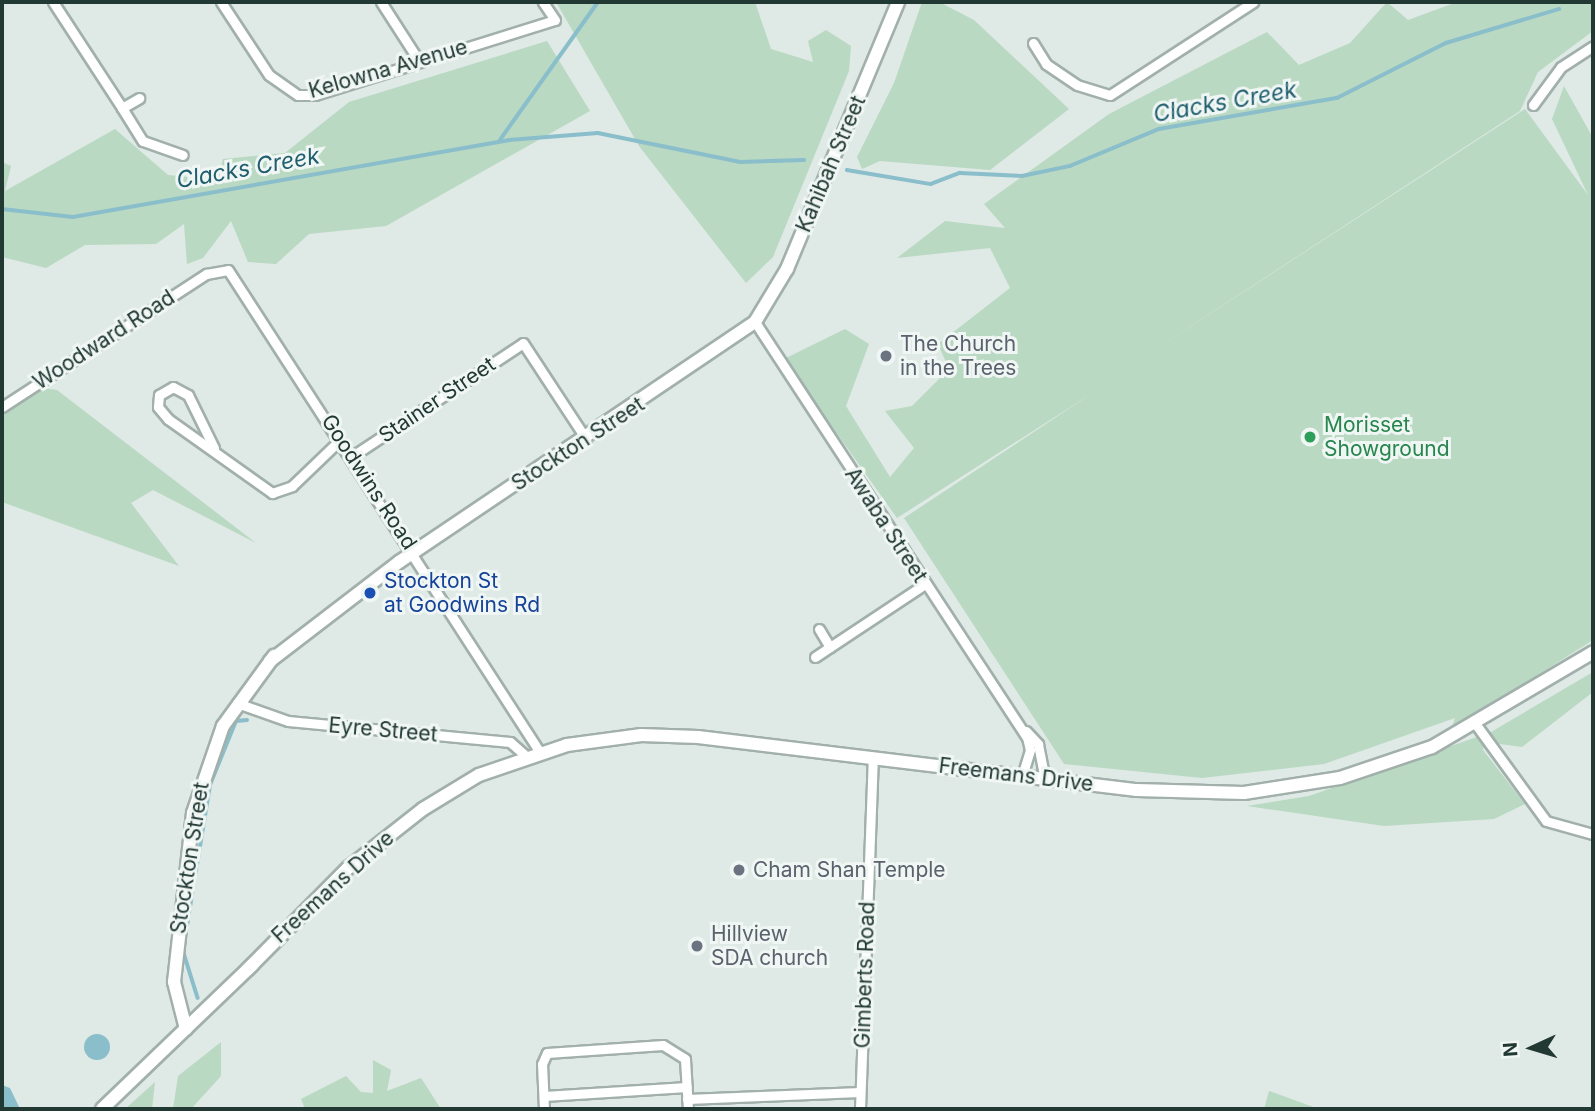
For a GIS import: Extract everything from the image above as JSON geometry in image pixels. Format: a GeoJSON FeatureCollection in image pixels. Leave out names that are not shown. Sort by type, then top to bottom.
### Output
{"type":"FeatureCollection","features":[{"type":"Feature","properties":{"kind":"main road","name":"Kahibah Street"},"geometry":{"type":"LineString","coordinates":[[755,322],[787,269],[898,2]]}},
{"type":"Feature","properties":{"kind":"main road","name":"Stockton Street"},"geometry":{"type":"LineString","coordinates":[[186,1030],[174,982],[187,846],[201,780],[237,703],[270,661],[399,562],[586,439],[755,322]]}},
{"type":"Feature","properties":{"kind":"main road","name":"Freemans Drive"},"geometry":{"type":"LineString","coordinates":[[102,1109],[186,1030],[348,868],[423,810],[479,775],[539,751],[611,737],[667,735],[1186,793],[1286,788],[1379,768],[1477,726],[1593,652]]}},
{"type":"Feature","properties":{"kind":"street"},"geometry":{"type":"LineString","coordinates":[[53,2],[143,141],[183,155]]}},
{"type":"Feature","properties":{"kind":"street","name":"Kelowna Avenue"},"geometry":{"type":"LineString","coordinates":[[221,2],[269,75],[298,95],[555,20],[543,2]]}},
{"type":"Feature","properties":{"kind":"street"},"geometry":{"type":"LineString","coordinates":[[381,2],[419,61]]}},
{"type":"Feature","properties":{"kind":"street"},"geometry":{"type":"LineString","coordinates":[[1033,43],[1046,64],[1077,85],[1110,94],[1237,6],[1253,2]]}},
{"type":"Feature","properties":{"kind":"street"},"geometry":{"type":"LineString","coordinates":[[1533,105],[1561,67],[1593,46]]}},
{"type":"Feature","properties":{"kind":"street"},"geometry":{"type":"LineString","coordinates":[[122,108],[139,98]]}},
{"type":"Feature","properties":{"kind":"street","name":"Goodwins Road"},"geometry":{"type":"LineString","coordinates":[[206,274],[228,270],[237,280],[414,552],[539,751]]}},
{"type":"Feature","properties":{"kind":"street","name":"Woodward Road"},"geometry":{"type":"LineString","coordinates":[[2,407],[206,274]]}},
{"type":"Feature","properties":{"kind":"street","name":"Awaba Street"},"geometry":{"type":"LineString","coordinates":[[755,322],[925,584],[1020,725],[1038,744],[1045,779]]}},
{"type":"Feature","properties":{"kind":"street","name":"Stainer Street"},"geometry":{"type":"LineString","coordinates":[[351,457],[523,343],[586,439]]}},
{"type":"Feature","properties":{"kind":"street"},"geometry":{"type":"LineString","coordinates":[[214,448],[181,388],[159,395],[162,413],[214,448],[255,484],[282,493],[340,440]]}},
{"type":"Feature","properties":{"kind":"street"},"geometry":{"type":"LineString","coordinates":[[815,657],[925,584]]}},
{"type":"Feature","properties":{"kind":"street"},"geometry":{"type":"LineString","coordinates":[[819,629],[830,647]]}},
{"type":"Feature","properties":{"kind":"street","name":"Eyre Street"},"geometry":{"type":"LineString","coordinates":[[237,703],[288,721],[510,742],[526,756]]}},
{"type":"Feature","properties":{"kind":"street","name":"Awaba Street"},"geometry":{"type":"LineString","coordinates":[[1020,725],[1030,750],[1022,776]]}},
{"type":"Feature","properties":{"kind":"street"},"geometry":{"type":"LineString","coordinates":[[1477,726],[1546,821],[1593,834]]}},
{"type":"Feature","properties":{"kind":"street","name":"Gimberts Road"},"geometry":{"type":"LineString","coordinates":[[860,1109],[873,757]]}},
{"type":"Feature","properties":{"kind":"street"},"geometry":{"type":"LineString","coordinates":[[544,1109],[544,1058],[552,1052],[663,1045],[685,1059],[688,1104],[860,1092]]}},
{"type":"Feature","properties":{"kind":"street"},"geometry":{"type":"LineString","coordinates":[[544,1096],[687,1087]]}},
{"type":"Feature","properties":{"kind":"green space"},"geometry":{"type":"Polygon","coordinates":[[[556,2],[755,2],[771,49],[813,62],[808,41],[826,30],[851,46],[849,71],[773,257],[746,283],[639,146],[556,2]]]}},
{"type":"Feature","properties":{"kind":"green space"},"geometry":{"type":"Polygon","coordinates":[[[922,2],[939,2],[974,20],[1069,109],[990,170],[880,161],[862,169],[857,157],[894,83],[922,2]]]}},
{"type":"Feature","properties":{"kind":"green space","name":"Morisset Showground"},"geometry":{"type":"Polygon","coordinates":[[[1387,2],[1408,20],[1457,2],[1593,2],[1593,31],[1538,72],[1520,111],[1145,356],[1525,109],[1588,195],[1552,119],[1564,86],[1593,138],[1593,640],[1451,730],[1455,718],[1324,764],[1202,778],[1064,764],[904,518],[1094,392],[897,518],[784,359],[845,329],[869,344],[846,406],[890,477],[914,448],[885,411],[912,406],[949,369],[938,344],[1010,288],[990,248],[897,258],[945,221],[1005,228],[984,204],[1109,114],[1267,32],[1299,65],[1350,43],[1387,2]]]}},
{"type":"Feature","properties":{"kind":"green space"},"geometry":{"type":"Polygon","coordinates":[[[547,41],[590,111],[386,226],[309,234],[276,264],[248,262],[231,221],[203,258],[187,264],[184,224],[156,244],[85,245],[46,268],[2,257],[2,162],[11,166],[5,191],[115,129],[168,175],[218,180],[223,159],[285,153],[349,102],[547,41]]]}},
{"type":"Feature","properties":{"kind":"green space"},"geometry":{"type":"Polygon","coordinates":[[[42,388],[57,390],[256,543],[153,490],[131,503],[179,566],[2,502],[2,413],[42,388]]]}},
{"type":"Feature","properties":{"kind":"green space"},"geometry":{"type":"Polygon","coordinates":[[[1593,672],[1593,692],[1522,747],[1485,742],[1483,750],[1525,804],[1494,819],[1384,826],[1247,806],[1309,796],[1491,732],[1593,672]]]}},
{"type":"Feature","properties":{"kind":"green space"},"geometry":{"type":"Polygon","coordinates":[[[221,1042],[221,1076],[191,1109],[173,1109],[178,1076],[221,1042]]]}},
{"type":"Feature","properties":{"kind":"green space"},"geometry":{"type":"Polygon","coordinates":[[[373,1060],[391,1070],[387,1091],[421,1078],[441,1109],[305,1109],[301,1099],[346,1076],[361,1092],[373,1093],[373,1060]]]}},
{"type":"Feature","properties":{"kind":"green space"},"geometry":{"type":"Polygon","coordinates":[[[155,1082],[152,1109],[125,1109],[155,1082]]]}},
{"type":"Feature","properties":{"kind":"green space"},"geometry":{"type":"Polygon","coordinates":[[[1269,1091],[1319,1109],[1264,1109],[1269,1091]]]}},
{"type":"Feature","properties":{"kind":"water"},"geometry":{"type":"Polygon","coordinates":[[[97,1034],[106,1038],[110,1047],[106,1056],[97,1060],[88,1056],[84,1047],[88,1038],[97,1034]]]}},
{"type":"Feature","properties":{"kind":"water"},"geometry":{"type":"Polygon","coordinates":[[[2,1085],[10,1088],[20,1109],[2,1109],[2,1085]]]}},
{"type":"Feature","properties":{"kind":"waterway","name":"Clacks Creek"},"geometry":{"type":"LineString","coordinates":[[500,140],[598,2]]}},
{"type":"Feature","properties":{"kind":"waterway","name":"Clacks Creek"},"geometry":{"type":"LineString","coordinates":[[847,170],[931,184],[960,173],[1022,176],[1070,166],[1159,129],[1337,98],[1446,43],[1559,9]]}},
{"type":"Feature","properties":{"kind":"waterway","name":"Clacks Creek"},"geometry":{"type":"LineString","coordinates":[[2,209],[73,217],[509,140],[598,133],[740,162],[804,160]]}},
{"type":"Feature","properties":{"kind":"waterway"},"geometry":{"type":"LineString","coordinates":[[186,932],[210,785],[236,721],[247,720]]}},
{"type":"Feature","properties":{"kind":"waterway"},"geometry":{"type":"LineString","coordinates":[[183,950],[198,998]]}},
{"type":"Feature","properties":{"kind":"place","name":"The Church in the Trees"},"geometry":{"type":"Point","coordinates":[886,356]}},
{"type":"Feature","properties":{"kind":"place","name":"Morisset Showground"},"geometry":{"type":"Point","coordinates":[1310,437]}},
{"type":"Feature","properties":{"kind":"place","name":"Stockton St at Goodwins Rd"},"geometry":{"type":"Point","coordinates":[370,593]}},
{"type":"Feature","properties":{"kind":"place","name":"Cham Shan Temple"},"geometry":{"type":"Point","coordinates":[739,870]}},
{"type":"Feature","properties":{"kind":"place","name":"Hillview SDA church"},"geometry":{"type":"Point","coordinates":[697,946]}}]}
